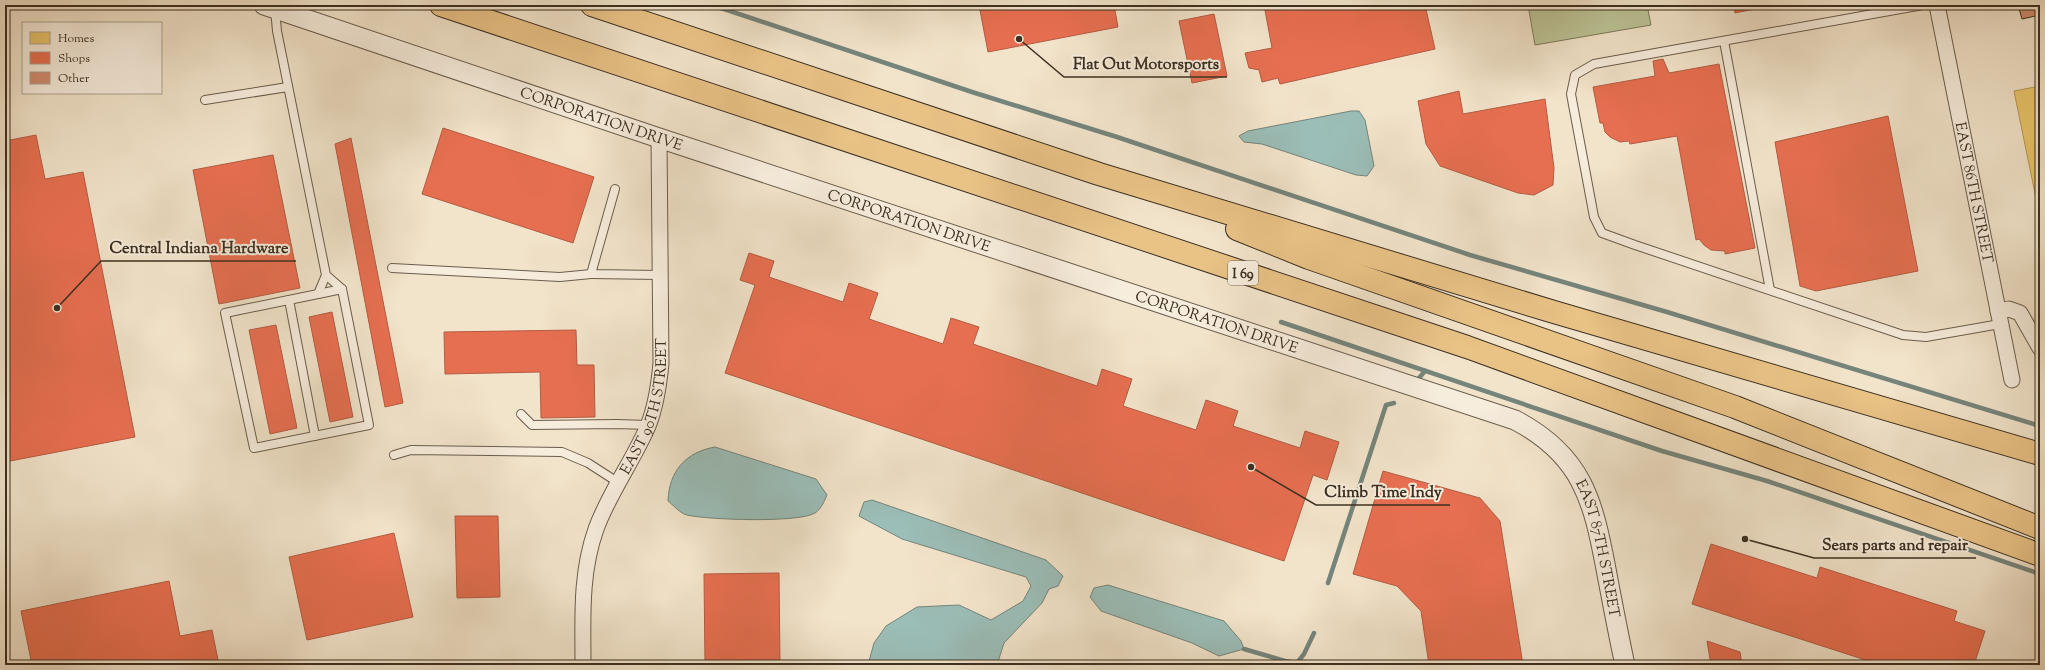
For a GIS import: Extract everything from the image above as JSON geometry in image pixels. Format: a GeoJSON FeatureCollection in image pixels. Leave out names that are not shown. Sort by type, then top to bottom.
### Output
{"type":"FeatureCollection","features":[{"type":"Feature","properties":{"kind":"highway","name":"I 69"},"geometry":{"type":"LineString","coordinates":[[441,5],[1467,347],[2040,555]]}},
{"type":"Feature","properties":{"kind":"highway"},"geometry":{"type":"LineString","coordinates":[[592,5],[1100,174],[1554,312],[2040,454]]}},
{"type":"Feature","properties":{"kind":"highway"},"geometry":{"type":"LineString","coordinates":[[1100,174],[1309,258],[1735,407],[2040,528]]}},
{"type":"Feature","properties":{"kind":"street","name":"EAST 86TH STREET"},"geometry":{"type":"LineString","coordinates":[[1937,5],[2012,380]]}},
{"type":"Feature","properties":{"kind":"street","name":"CORPORATION DRIVE"},"geometry":{"type":"LineString","coordinates":[[269,7],[659,138],[1502,415],[1527,427],[1550,444]]}},
{"type":"Feature","properties":{"kind":"street","name":"EAST 90TH STREET"},"geometry":{"type":"LineString","coordinates":[[583,665],[583,587],[587,560],[596,528],[648,425],[657,398],[661,363],[659,138]]}},
{"type":"Feature","properties":{"kind":"street"},"geometry":{"type":"LineString","coordinates":[[1999,317],[2009,309],[2020,313],[2040,348]]}},
{"type":"Feature","properties":{"kind":"street","name":"EAST 87TH STREET"},"geometry":{"type":"LineString","coordinates":[[1550,444],[1574,469],[1587,493],[1594,512],[1625,665]]}},
{"type":"Feature","properties":{"kind":"lane"},"geometry":{"type":"LineString","coordinates":[[1923,5],[1594,64],[1575,75],[1571,94],[1594,217],[1602,232],[1903,335],[1926,337],[1999,317]]}},
{"type":"Feature","properties":{"kind":"lane"},"geometry":{"type":"LineString","coordinates":[[269,7],[288,87],[326,275],[318,294]]}},
{"type":"Feature","properties":{"kind":"lane"},"geometry":{"type":"LineString","coordinates":[[1724,40],[1770,290]]}},
{"type":"Feature","properties":{"kind":"lane"},"geometry":{"type":"LineString","coordinates":[[205,100],[288,87]]}},
{"type":"Feature","properties":{"kind":"lane"},"geometry":{"type":"LineString","coordinates":[[591,274],[615,189]]}},
{"type":"Feature","properties":{"kind":"lane"},"geometry":{"type":"LineString","coordinates":[[392,268],[560,277],[591,274],[660,274]]}},
{"type":"Feature","properties":{"kind":"lane"},"geometry":{"type":"LineString","coordinates":[[326,275],[342,289],[369,425],[254,448],[225,313],[342,289]]}},
{"type":"Feature","properties":{"kind":"lane"},"geometry":{"type":"LineString","coordinates":[[289,300],[315,436]]}},
{"type":"Feature","properties":{"kind":"lane"},"geometry":{"type":"LineString","coordinates":[[521,414],[532,425],[648,425]]}},
{"type":"Feature","properties":{"kind":"lane"},"geometry":{"type":"LineString","coordinates":[[394,455],[411,450],[562,452],[588,463],[619,483]]}},
{"type":"Feature","properties":{"kind":"green space"},"geometry":{"type":"Polygon","coordinates":[[[1528,5],[1647,5],[1651,25],[1535,45],[1528,5]]]}},
{"type":"Feature","properties":{"kind":"water"},"geometry":{"type":"Polygon","coordinates":[[[1351,111],[1359,111],[1365,120],[1374,166],[1367,176],[1356,175],[1262,144],[1244,142],[1239,136],[1248,131],[1351,111]]]}},
{"type":"Feature","properties":{"kind":"water"},"geometry":{"type":"Polygon","coordinates":[[[715,447],[816,479],[827,495],[815,513],[806,516],[753,520],[698,517],[685,514],[668,501],[669,490],[676,472],[688,458],[696,453],[715,447]]]}},
{"type":"Feature","properties":{"kind":"water"},"geometry":{"type":"Polygon","coordinates":[[[872,500],[1046,560],[1063,576],[1058,586],[1049,589],[1042,603],[1004,643],[997,665],[868,665],[874,643],[886,626],[917,607],[959,605],[991,620],[1023,601],[1031,586],[1026,577],[902,539],[859,516],[864,502],[872,500]]]}},
{"type":"Feature","properties":{"kind":"water"},"geometry":{"type":"Polygon","coordinates":[[[1108,585],[1224,621],[1241,641],[1244,649],[1219,656],[1192,643],[1101,611],[1090,597],[1094,588],[1108,585]]]}},
{"type":"Feature","properties":{"kind":"building: Homes"},"geometry":{"type":"Polygon","coordinates":[[[2040,86],[2040,218],[2014,91],[2040,86]]]}},
{"type":"Feature","properties":{"kind":"building: Shops"},"geometry":{"type":"Polygon","coordinates":[[[979,5],[1114,5],[1118,27],[988,52],[979,5]]]}},
{"type":"Feature","properties":{"kind":"building: Shops"},"geometry":{"type":"Polygon","coordinates":[[[1264,5],[1425,5],[1435,49],[1280,84],[1278,78],[1262,82],[1259,70],[1249,68],[1245,53],[1272,48],[1264,5]]]}},
{"type":"Feature","properties":{"kind":"building: Shops"},"geometry":{"type":"Polygon","coordinates":[[[1734,5],[1774,5],[1735,13],[1734,5]]]}},
{"type":"Feature","properties":{"kind":"building: Shops"},"geometry":{"type":"Polygon","coordinates":[[[1214,14],[1227,76],[1192,83],[1179,21],[1214,14]]]}},
{"type":"Feature","properties":{"kind":"building: Shops"},"geometry":{"type":"Polygon","coordinates":[[[1663,59],[1669,73],[1719,64],[1755,248],[1725,254],[1725,251],[1711,250],[1699,239],[1696,240],[1677,136],[1630,144],[1629,141],[1620,142],[1610,137],[1605,132],[1603,123],[1600,123],[1593,87],[1655,76],[1653,61],[1663,59]]]}},
{"type":"Feature","properties":{"kind":"building: Shops"},"geometry":{"type":"Polygon","coordinates":[[[1459,91],[1463,114],[1545,99],[1554,168],[1553,185],[1534,195],[1518,193],[1440,166],[1426,144],[1418,101],[1459,91]]]}},
{"type":"Feature","properties":{"kind":"building: Shops"},"geometry":{"type":"Polygon","coordinates":[[[1888,116],[1918,271],[1816,291],[1800,286],[1775,142],[1888,116]]]}},
{"type":"Feature","properties":{"kind":"building: Shops"},"geometry":{"type":"Polygon","coordinates":[[[443,128],[594,177],[573,243],[422,194],[443,128]]]}},
{"type":"Feature","properties":{"kind":"building: Shops"},"geometry":{"type":"Polygon","coordinates":[[[36,135],[45,179],[83,172],[135,437],[5,462],[5,141],[36,135]]]}},
{"type":"Feature","properties":{"kind":"building: Shops"},"geometry":{"type":"Polygon","coordinates":[[[351,138],[403,403],[385,407],[335,144],[351,138]]]}},
{"type":"Feature","properties":{"kind":"building: Shops"},"geometry":{"type":"Polygon","coordinates":[[[273,155],[300,288],[219,304],[193,170],[273,155]]]}},
{"type":"Feature","properties":{"kind":"building: Shops"},"geometry":{"type":"Polygon","coordinates":[[[749,253],[774,261],[769,277],[843,302],[849,283],[878,293],[869,319],[943,344],[951,318],[979,327],[973,344],[1097,386],[1102,369],[1132,379],[1123,406],[1196,430],[1206,400],[1238,411],[1233,426],[1300,448],[1305,431],[1339,442],[1327,480],[1313,475],[1284,561],[725,373],[755,285],[740,280],[749,253]]]}},
{"type":"Feature","properties":{"kind":"building: Shops"},"geometry":{"type":"Polygon","coordinates":[[[332,312],[353,417],[330,422],[309,317],[332,312]]]}},
{"type":"Feature","properties":{"kind":"building: Shops"},"geometry":{"type":"Polygon","coordinates":[[[276,325],[297,428],[270,434],[249,330],[276,325]]]}},
{"type":"Feature","properties":{"kind":"building: Shops"},"geometry":{"type":"Polygon","coordinates":[[[576,330],[577,365],[594,365],[595,417],[541,418],[540,372],[445,374],[444,332],[576,330]]]}},
{"type":"Feature","properties":{"kind":"building: Shops"},"geometry":{"type":"Polygon","coordinates":[[[1383,471],[1480,498],[1500,521],[1523,665],[1429,665],[1421,611],[1397,586],[1353,574],[1383,471]]]}},
{"type":"Feature","properties":{"kind":"building: Shops"},"geometry":{"type":"Polygon","coordinates":[[[455,516],[498,516],[500,597],[457,598],[455,516]]]}},
{"type":"Feature","properties":{"kind":"building: Shops"},"geometry":{"type":"Polygon","coordinates":[[[394,533],[413,617],[307,640],[289,557],[394,533]]]}},
{"type":"Feature","properties":{"kind":"building: Shops"},"geometry":{"type":"Polygon","coordinates":[[[1711,544],[1817,578],[1820,567],[1957,611],[1954,621],[1985,631],[1974,665],[1881,665],[1692,604],[1711,544]]]}},
{"type":"Feature","properties":{"kind":"building: Shops"},"geometry":{"type":"Polygon","coordinates":[[[779,573],[780,665],[705,665],[704,574],[779,573]]]}},
{"type":"Feature","properties":{"kind":"building: Shops"},"geometry":{"type":"Polygon","coordinates":[[[169,581],[180,636],[212,630],[219,665],[32,665],[21,611],[169,581]]]}},
{"type":"Feature","properties":{"kind":"building: Shops"},"geometry":{"type":"Polygon","coordinates":[[[1707,641],[1740,652],[1742,665],[1711,665],[1707,641]]]}},
{"type":"Feature","properties":{"kind":"building: Other"},"geometry":{"type":"Polygon","coordinates":[[[2018,5],[2040,5],[2040,15],[2022,19],[2018,5]]]}},
{"type":"Feature","properties":{"kind":"waterway"},"geometry":{"type":"LineString","coordinates":[[712,5],[972,92],[1117,137],[1470,255],[1667,312],[2040,426]]}},
{"type":"Feature","properties":{"kind":"waterway"},"geometry":{"type":"LineString","coordinates":[[1281,322],[1662,451],[1767,481],[2040,574]]}},
{"type":"Feature","properties":{"kind":"waterway"},"geometry":{"type":"LineString","coordinates":[[1419,378],[1425,371]]}},
{"type":"Feature","properties":{"kind":"waterway"},"geometry":{"type":"LineString","coordinates":[[1328,583],[1386,405],[1394,403]]}},
{"type":"Feature","properties":{"kind":"waterway"},"geometry":{"type":"LineString","coordinates":[[1244,649],[1297,663],[1304,654],[1314,633]]}},
{"type":"Feature","properties":{"kind":"place","name":"Flat Out Motorsports"},"geometry":{"type":"Point","coordinates":[1019,39]}},
{"type":"Feature","properties":{"kind":"place","name":"Central Indiana Hardware"},"geometry":{"type":"Point","coordinates":[57,308]}},
{"type":"Feature","properties":{"kind":"place","name":"Climb Time Indy"},"geometry":{"type":"Point","coordinates":[1251,467]}},
{"type":"Feature","properties":{"kind":"place","name":"Sears parts and repair"},"geometry":{"type":"Point","coordinates":[1745,539]}}]}
